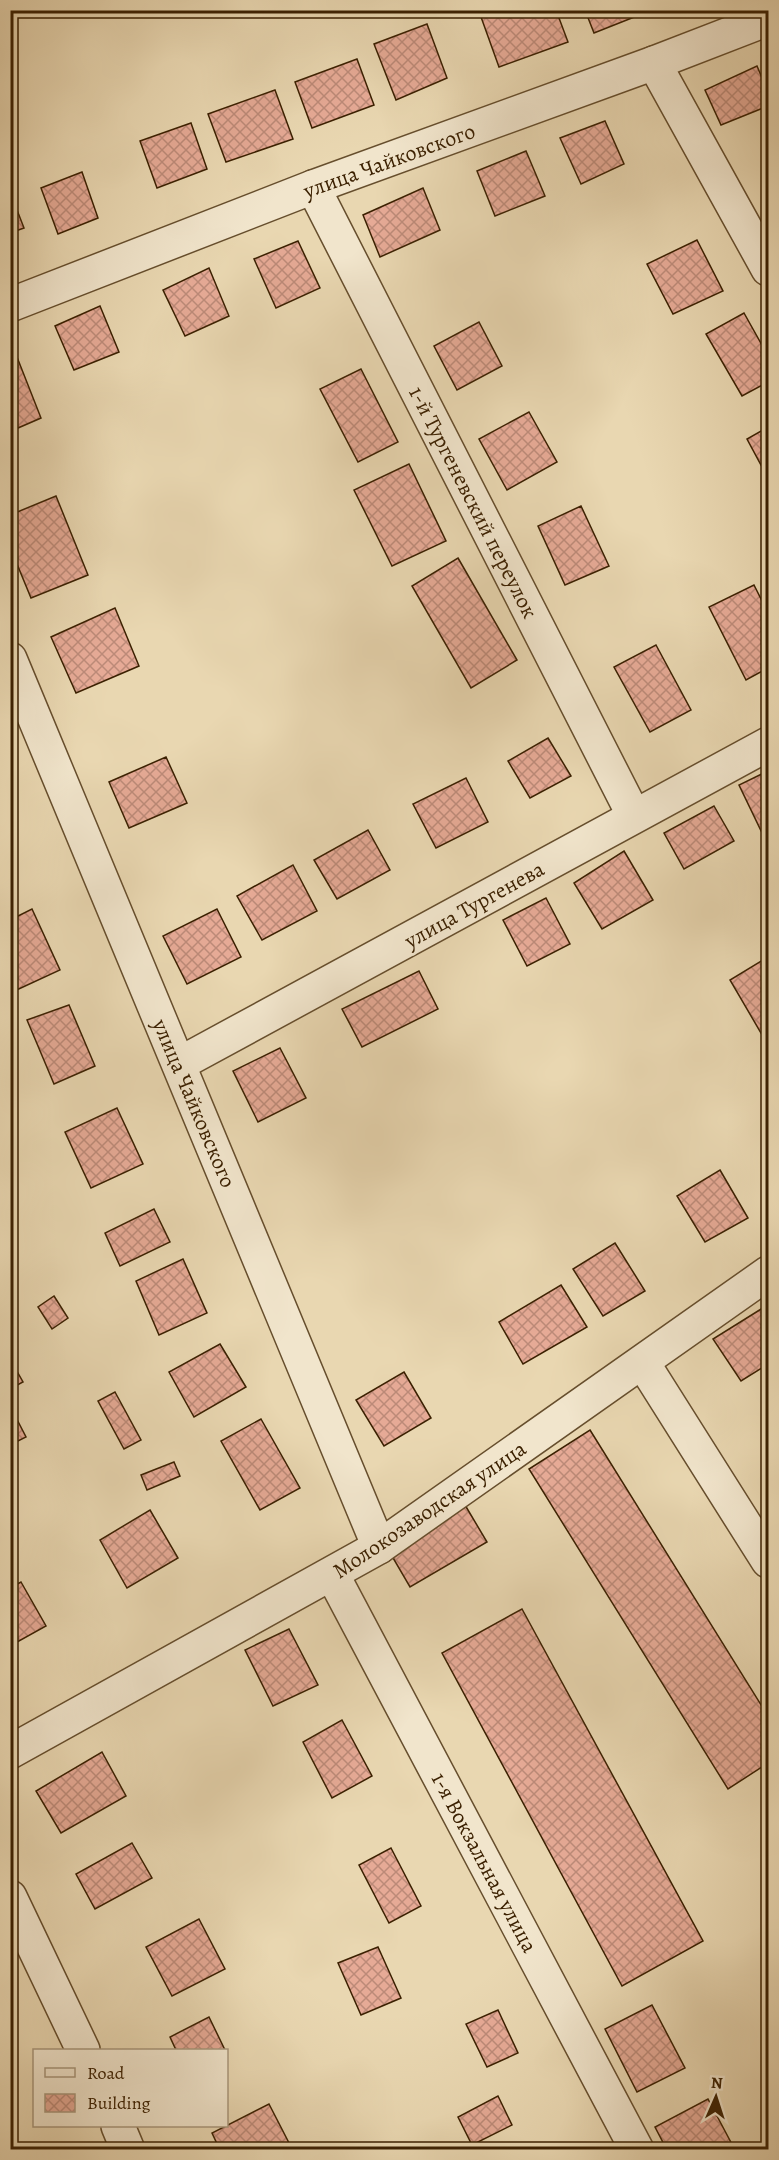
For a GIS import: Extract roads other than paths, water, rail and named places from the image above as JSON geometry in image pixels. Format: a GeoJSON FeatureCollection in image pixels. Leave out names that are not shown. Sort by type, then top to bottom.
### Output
{"type":"FeatureCollection","features":[{"type":"Feature","properties":{"kind":"street","name":"улица Чайковского"},"geometry":{"type":"LineString","coordinates":[[10,305],[314,187],[768,19]]}},
{"type":"Feature","properties":{"kind":"street"},"geometry":{"type":"LineString","coordinates":[[654,63],[768,268]]}},
{"type":"Feature","properties":{"kind":"street","name":"1-й Тургеневский переулок"},"geometry":{"type":"LineString","coordinates":[[314,187],[634,816]]}},
{"type":"Feature","properties":{"kind":"street","name":"улица Чайковского"},"geometry":{"type":"LineString","coordinates":[[10,659],[379,1547]]}},
{"type":"Feature","properties":{"kind":"street","name":"улица Тургенева"},"geometry":{"type":"LineString","coordinates":[[178,1064],[768,744]]}},
{"type":"Feature","properties":{"kind":"street","name":"Молокозаводская улица"},"geometry":{"type":"LineString","coordinates":[[10,1752],[379,1547],[768,1273]]}},
{"type":"Feature","properties":{"kind":"street"},"geometry":{"type":"LineString","coordinates":[[643,1363],[768,1561]]}},
{"type":"Feature","properties":{"kind":"street","name":"1-я Вокзальная улица"},"geometry":{"type":"LineString","coordinates":[[332,1574],[637,2150]]}},
{"type":"Feature","properties":{"kind":"street"},"geometry":{"type":"LineString","coordinates":[[10,1897],[83,2049]]}},
{"type":"Feature","properties":{"kind":"street"},"geometry":{"type":"LineString","coordinates":[[118,2127],[128,2150]]}}]}
